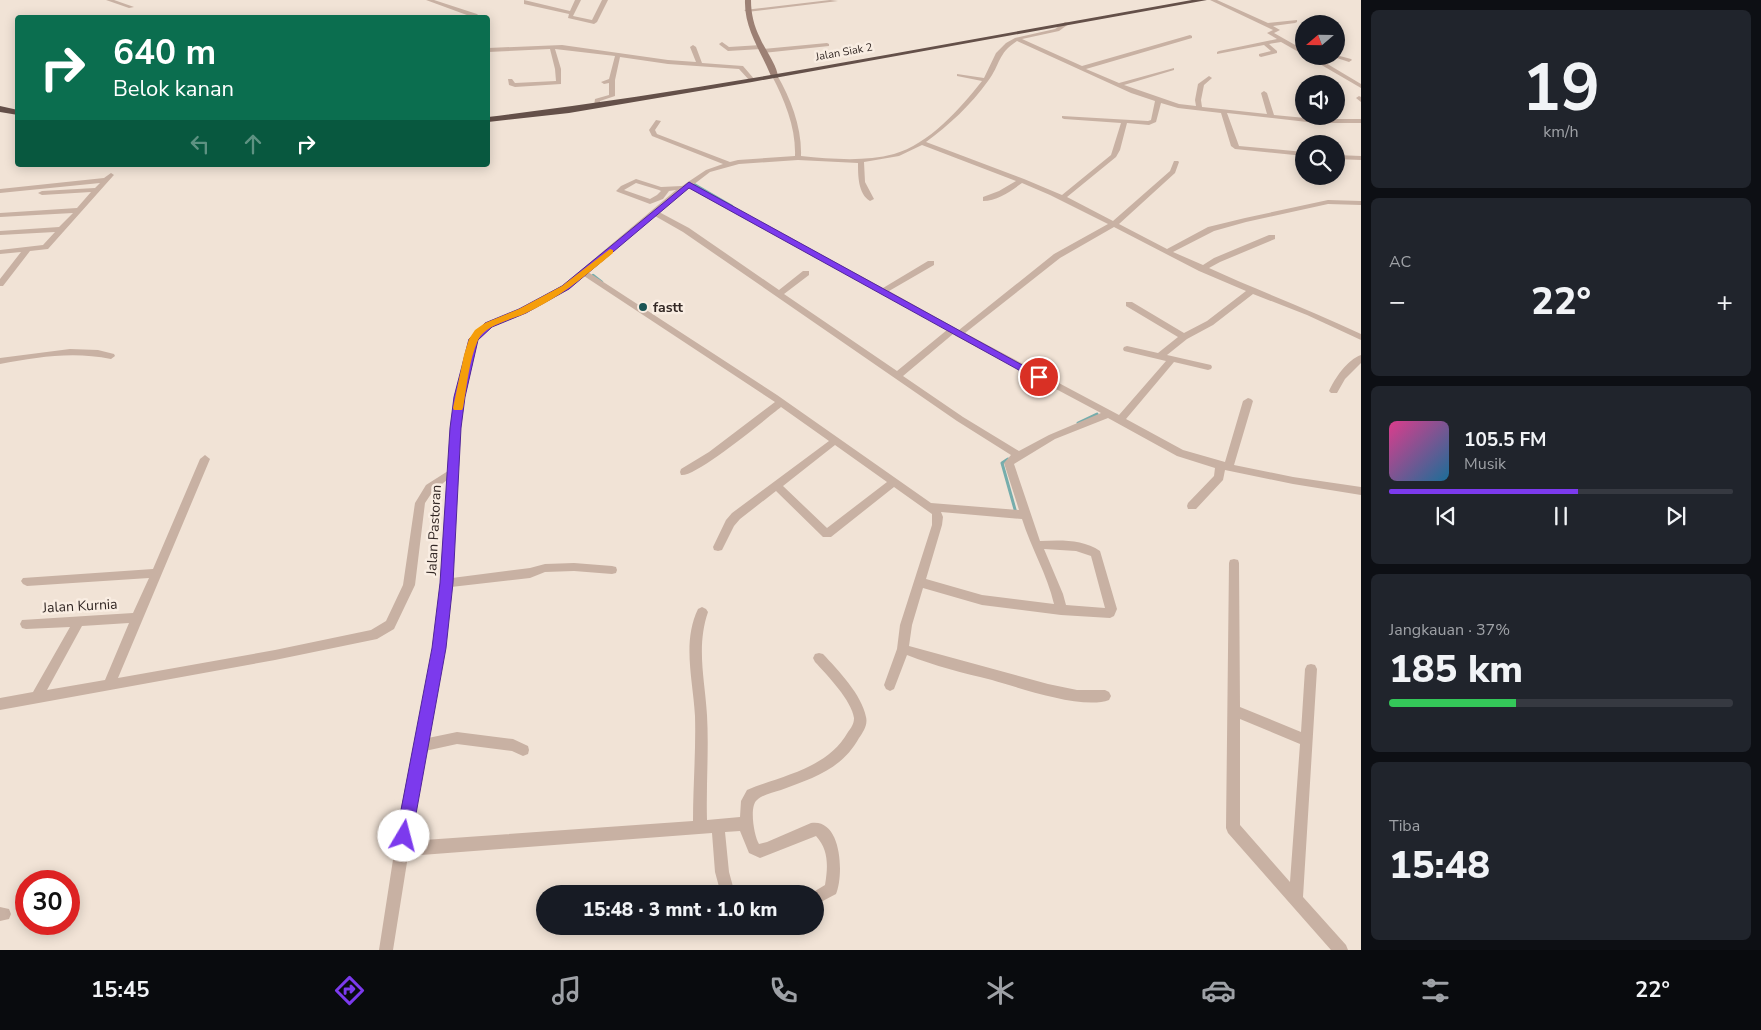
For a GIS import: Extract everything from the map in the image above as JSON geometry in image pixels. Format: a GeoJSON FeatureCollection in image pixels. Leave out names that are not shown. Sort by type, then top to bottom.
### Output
{"type":"FeatureCollection","features":[{"type":"Feature","properties":{"kind":"highway","name":"Jalan Siak 2"},"geometry":{"type":"LineString","coordinates":[[490,118],[597,106],[1204,0]]}},
{"type":"Feature","properties":{"kind":"highway"},"geometry":{"type":"LineString","coordinates":[[0,109],[15,112]]}},
{"type":"Feature","properties":{"kind":"main road"},"geometry":{"type":"LineString","coordinates":[[748,0],[747,10],[775,76]]}},
{"type":"Feature","properties":{"kind":"street"},"geometry":{"type":"LineString","coordinates":[[109,0],[131,7]]}},
{"type":"Feature","properties":{"kind":"street"},"geometry":{"type":"LineString","coordinates":[[429,0],[471,15]]}},
{"type":"Feature","properties":{"kind":"street"},"geometry":{"type":"LineString","coordinates":[[527,0],[526,3],[572,13]]}},
{"type":"Feature","properties":{"kind":"street"},"geometry":{"type":"LineString","coordinates":[[578,0],[570,17],[594,22],[605,0]]}},
{"type":"Feature","properties":{"kind":"street"},"geometry":{"type":"LineString","coordinates":[[1213,0],[1277,30],[1270,33],[1295,48]]}},
{"type":"Feature","properties":{"kind":"street"},"geometry":{"type":"LineString","coordinates":[[747,10],[835,1]]}},
{"type":"Feature","properties":{"kind":"street"},"geometry":{"type":"LineString","coordinates":[[550,8],[552,2]]}},
{"type":"Feature","properties":{"kind":"street"},"geometry":{"type":"LineString","coordinates":[[1267,25],[1295,21]]}},
{"type":"Feature","properties":{"kind":"street"},"geometry":{"type":"LineString","coordinates":[[1017,39],[1057,30],[1067,23]]}},
{"type":"Feature","properties":{"kind":"street"},"geometry":{"type":"LineString","coordinates":[[1082,68],[1190,37]]}},
{"type":"Feature","properties":{"kind":"street"},"geometry":{"type":"LineString","coordinates":[[1017,39],[1119,85],[1158,100],[1224,112],[1339,122],[1361,121]]}},
{"type":"Feature","properties":{"kind":"street","name":"Jalan Pastoran"},"geometry":{"type":"LineString","coordinates":[[386,950],[420,746],[439,648],[446,583],[452,473],[460,397],[474,339],[489,325],[542,302],[566,288],[687,186],[708,171],[728,164],[798,158],[861,160],[897,155],[923,143],[962,107],[986,80],[999,51],[1017,39]]}},
{"type":"Feature","properties":{"kind":"street"},"geometry":{"type":"LineString","coordinates":[[1219,52],[1282,40]]}},
{"type":"Feature","properties":{"kind":"street"},"geometry":{"type":"LineString","coordinates":[[1261,55],[1276,52],[1264,43]]}},
{"type":"Feature","properties":{"kind":"street"},"geometry":{"type":"LineString","coordinates":[[722,44],[728,48],[762,49],[827,45]]}},
{"type":"Feature","properties":{"kind":"street"},"geometry":{"type":"LineString","coordinates":[[490,50],[552,47],[701,65],[741,67],[752,80]]}},
{"type":"Feature","properties":{"kind":"street"},"geometry":{"type":"LineString","coordinates":[[510,80],[511,84],[515,86],[559,82],[552,47]]}},
{"type":"Feature","properties":{"kind":"street"},"geometry":{"type":"LineString","coordinates":[[692,47],[701,65]]}},
{"type":"Feature","properties":{"kind":"street"},"geometry":{"type":"LineString","coordinates":[[597,106],[597,100],[612,96],[612,80],[618,54]]}},
{"type":"Feature","properties":{"kind":"street"},"geometry":{"type":"LineString","coordinates":[[1345,59],[1349,60]]}},
{"type":"Feature","properties":{"kind":"street"},"geometry":{"type":"LineString","coordinates":[[1325,65],[1361,86]]}},
{"type":"Feature","properties":{"kind":"street"},"geometry":{"type":"LineString","coordinates":[[1119,85],[1172,69]]}},
{"type":"Feature","properties":{"kind":"street"},"geometry":{"type":"LineString","coordinates":[[959,75],[986,80]]}},
{"type":"Feature","properties":{"kind":"street"},"geometry":{"type":"LineString","coordinates":[[775,76],[781,87],[796,133],[799,148],[798,158]]}},
{"type":"Feature","properties":{"kind":"street"},"geometry":{"type":"LineString","coordinates":[[1199,108],[1198,100],[1201,84],[1209,78]]}},
{"type":"Feature","properties":{"kind":"street"},"geometry":{"type":"LineString","coordinates":[[604,82],[612,80]]}},
{"type":"Feature","properties":{"kind":"street"},"geometry":{"type":"LineString","coordinates":[[1264,93],[1271,116]]}},
{"type":"Feature","properties":{"kind":"street"},"geometry":{"type":"LineString","coordinates":[[1064,118],[1143,123],[1154,121],[1158,100]]}},
{"type":"Feature","properties":{"kind":"street"},"geometry":{"type":"LineString","coordinates":[[1224,112],[1234,146],[1237,148],[1295,153]]}},
{"type":"Feature","properties":{"kind":"street"},"geometry":{"type":"LineString","coordinates":[[658,121],[652,130],[654,135],[728,164]]}},
{"type":"Feature","properties":{"kind":"street"},"geometry":{"type":"LineString","coordinates":[[1062,197],[1114,156],[1124,122]]}},
{"type":"Feature","properties":{"kind":"street"},"geometry":{"type":"LineString","coordinates":[[923,143],[1062,197],[1202,269],[1252,291],[1284,302],[1361,337]]}},
{"type":"Feature","properties":{"kind":"street"},"geometry":{"type":"LineString","coordinates":[[1345,157],[1361,158]]}},
{"type":"Feature","properties":{"kind":"street"},"geometry":{"type":"LineString","coordinates":[[861,160],[862,182],[870,199]]}},
{"type":"Feature","properties":{"kind":"street"},"geometry":{"type":"LineString","coordinates":[[897,376],[1057,256],[1114,224],[1142,202],[1173,172],[1176,162]]}},
{"type":"Feature","properties":{"kind":"street"},"geometry":{"type":"LineString","coordinates":[[0,191],[109,177],[61,230],[41,248],[0,252]]}},
{"type":"Feature","properties":{"kind":"street"},"geometry":{"type":"LineString","coordinates":[[986,199],[1002,193],[1022,180]]}},
{"type":"Feature","properties":{"kind":"street"},"geometry":{"type":"LineString","coordinates":[[667,189],[660,197],[650,202],[620,191],[623,187],[636,181],[667,189],[687,186],[1180,453],[1225,465],[1361,491]]}},
{"type":"Feature","properties":{"kind":"street"},"geometry":{"type":"LineString","coordinates":[[0,196],[96,190]]}},
{"type":"Feature","properties":{"kind":"street"},"geometry":{"type":"LineString","coordinates":[[1167,252],[1211,229],[1245,220],[1328,202],[1361,203]]}},
{"type":"Feature","properties":{"kind":"street"},"geometry":{"type":"LineString","coordinates":[[0,215],[78,210]]}},
{"type":"Feature","properties":{"kind":"street"},"geometry":{"type":"LineString","coordinates":[[655,213],[686,230],[976,430],[1019,455]]}},
{"type":"Feature","properties":{"kind":"street"},"geometry":{"type":"LineString","coordinates":[[0,233],[61,230]]}},
{"type":"Feature","properties":{"kind":"street"},"geometry":{"type":"LineString","coordinates":[[1202,269],[1217,260],[1272,237]]}},
{"type":"Feature","properties":{"kind":"street"},"geometry":{"type":"LineString","coordinates":[[0,284],[28,250]]}},
{"type":"Feature","properties":{"kind":"street"},"geometry":{"type":"LineString","coordinates":[[884,291],[931,263]]}},
{"type":"Feature","properties":{"kind":"street"},"geometry":{"type":"LineString","coordinates":[[584,273],[645,311],[781,402],[930,508],[938,517],[906,625],[903,649],[890,685]]}},
{"type":"Feature","properties":{"kind":"street"},"geometry":{"type":"LineString","coordinates":[[778,295],[806,273]]}},
{"type":"Feature","properties":{"kind":"street"},"geometry":{"type":"LineString","coordinates":[[1160,356],[1184,337],[1210,323],[1252,291]]}},
{"type":"Feature","properties":{"kind":"street"},"geometry":{"type":"LineString","coordinates":[[1129,304],[1184,337]]}},
{"type":"Feature","properties":{"kind":"street"},"geometry":{"type":"LineString","coordinates":[[1127,349],[1208,367]]}},
{"type":"Feature","properties":{"kind":"street"},"geometry":{"type":"LineString","coordinates":[[0,361],[34,355],[84,351],[111,356]]}},
{"type":"Feature","properties":{"kind":"street"},"geometry":{"type":"LineString","coordinates":[[1334,391],[1337,382],[1343,374],[1361,358]]}},
{"type":"Feature","properties":{"kind":"street"},"geometry":{"type":"LineString","coordinates":[[1120,420],[1172,359]]}},
{"type":"Feature","properties":{"kind":"street"},"geometry":{"type":"LineString","coordinates":[[1192,506],[1219,476],[1225,465],[1248,401]]}},
{"type":"Feature","properties":{"kind":"street"},"geometry":{"type":"LineString","coordinates":[[685,472],[781,402]]}},
{"type":"Feature","properties":{"kind":"street"},"geometry":{"type":"LineString","coordinates":[[1060,610],[1056,594],[1025,514],[1010,463],[1019,455],[1052,438],[1108,414]]}},
{"type":"Feature","properties":{"kind":"street"},"geometry":{"type":"LineString","coordinates":[[718,547],[730,523],[736,516],[836,440]]}},
{"type":"Feature","properties":{"kind":"street"},"geometry":{"type":"LineString","coordinates":[[109,684],[205,459]]}},
{"type":"Feature","properties":{"kind":"street"},"geometry":{"type":"LineString","coordinates":[[0,704],[373,635],[390,626],[409,585],[420,503],[433,483],[452,473]]}},
{"type":"Feature","properties":{"kind":"street"},"geometry":{"type":"LineString","coordinates":[[777,486],[827,534],[894,482]]}},
{"type":"Feature","properties":{"kind":"street"},"geometry":{"type":"LineString","coordinates":[[930,508],[1025,514]]}},
{"type":"Feature","properties":{"kind":"street"},"geometry":{"type":"LineString","coordinates":[[919,582],[982,600],[1060,610],[1110,613],[1111,609],[1107,590],[1096,554],[1091,550],[1080,547],[1036,545]]}},
{"type":"Feature","properties":{"kind":"street"},"geometry":{"type":"LineString","coordinates":[[1234,563],[1233,828],[1341,950]]}},
{"type":"Feature","properties":{"kind":"street"},"geometry":{"type":"LineString","coordinates":[[446,583],[486,580],[530,573],[544,568],[574,567],[612,570]]}},
{"type":"Feature","properties":{"kind":"street"},"geometry":{"type":"LineString","coordinates":[[27,581],[157,573]]}},
{"type":"Feature","properties":{"kind":"street"},"geometry":{"type":"LineString","coordinates":[[700,828],[701,715],[696,641],[698,622],[702,612]]}},
{"type":"Feature","properties":{"kind":"street","name":"Jalan Kurnia"},"geometry":{"type":"LineString","coordinates":[[26,624],[136,618]]}},
{"type":"Feature","properties":{"kind":"street"},"geometry":{"type":"LineString","coordinates":[[37,697],[79,620]]}},
{"type":"Feature","properties":{"kind":"street"},"geometry":{"type":"LineString","coordinates":[[903,649],[1021,683],[1074,694],[1105,696]]}},
{"type":"Feature","properties":{"kind":"street"},"geometry":{"type":"LineString","coordinates":[[819,658],[833,673],[857,709],[861,720],[860,724],[844,752],[823,768],[752,795],[748,801],[746,825],[753,846],[756,851],[761,852],[770,850],[783,841],[812,829],[818,829],[826,836],[832,848],[835,870],[831,889],[824,893]]}},
{"type":"Feature","properties":{"kind":"street"},"geometry":{"type":"LineString","coordinates":[[1296,899],[1311,669]]}},
{"type":"Feature","properties":{"kind":"street"},"geometry":{"type":"LineString","coordinates":[[1233,710],[1305,740]]}},
{"type":"Feature","properties":{"kind":"street"},"geometry":{"type":"LineString","coordinates":[[420,746],[457,738],[513,745],[523,750]]}},
{"type":"Feature","properties":{"kind":"street"},"geometry":{"type":"LineString","coordinates":[[402,850],[746,825]]}},
{"type":"Feature","properties":{"kind":"street"},"geometry":{"type":"LineString","coordinates":[[718,826],[722,872],[726,885]]}},
{"type":"Feature","properties":{"kind":"waterway"},"geometry":{"type":"LineString","coordinates":[[694,184],[732,206]]}},
{"type":"Feature","properties":{"kind":"waterway"},"geometry":{"type":"LineString","coordinates":[[593,275],[602,282]]}},
{"type":"Feature","properties":{"kind":"waterway"},"geometry":{"type":"LineString","coordinates":[[1078,423],[1097,414]]}},
{"type":"Feature","properties":{"kind":"waterway"},"geometry":{"type":"LineString","coordinates":[[1008,459],[1002,463],[1016,513]]}},
{"type":"Feature","properties":{"kind":"slow traffic"},"geometry":{"type":"LineString","coordinates":[[458,408],[469,355],[478,332],[489,325],[542,302],[566,288],[610,251]]}},
{"type":"Feature","properties":{"kind":"place","name":"fastt"},"geometry":{"type":"Point","coordinates":[643,307]}},
{"type":"Feature","properties":{"kind":"route"},"geometry":{"type":"LineString","coordinates":[[404,836],[439,648],[446,583],[455,428],[469,355],[478,332],[489,325],[542,302],[566,288],[689,184],[821,259],[884,291],[897,300],[1039,377]]}}]}
